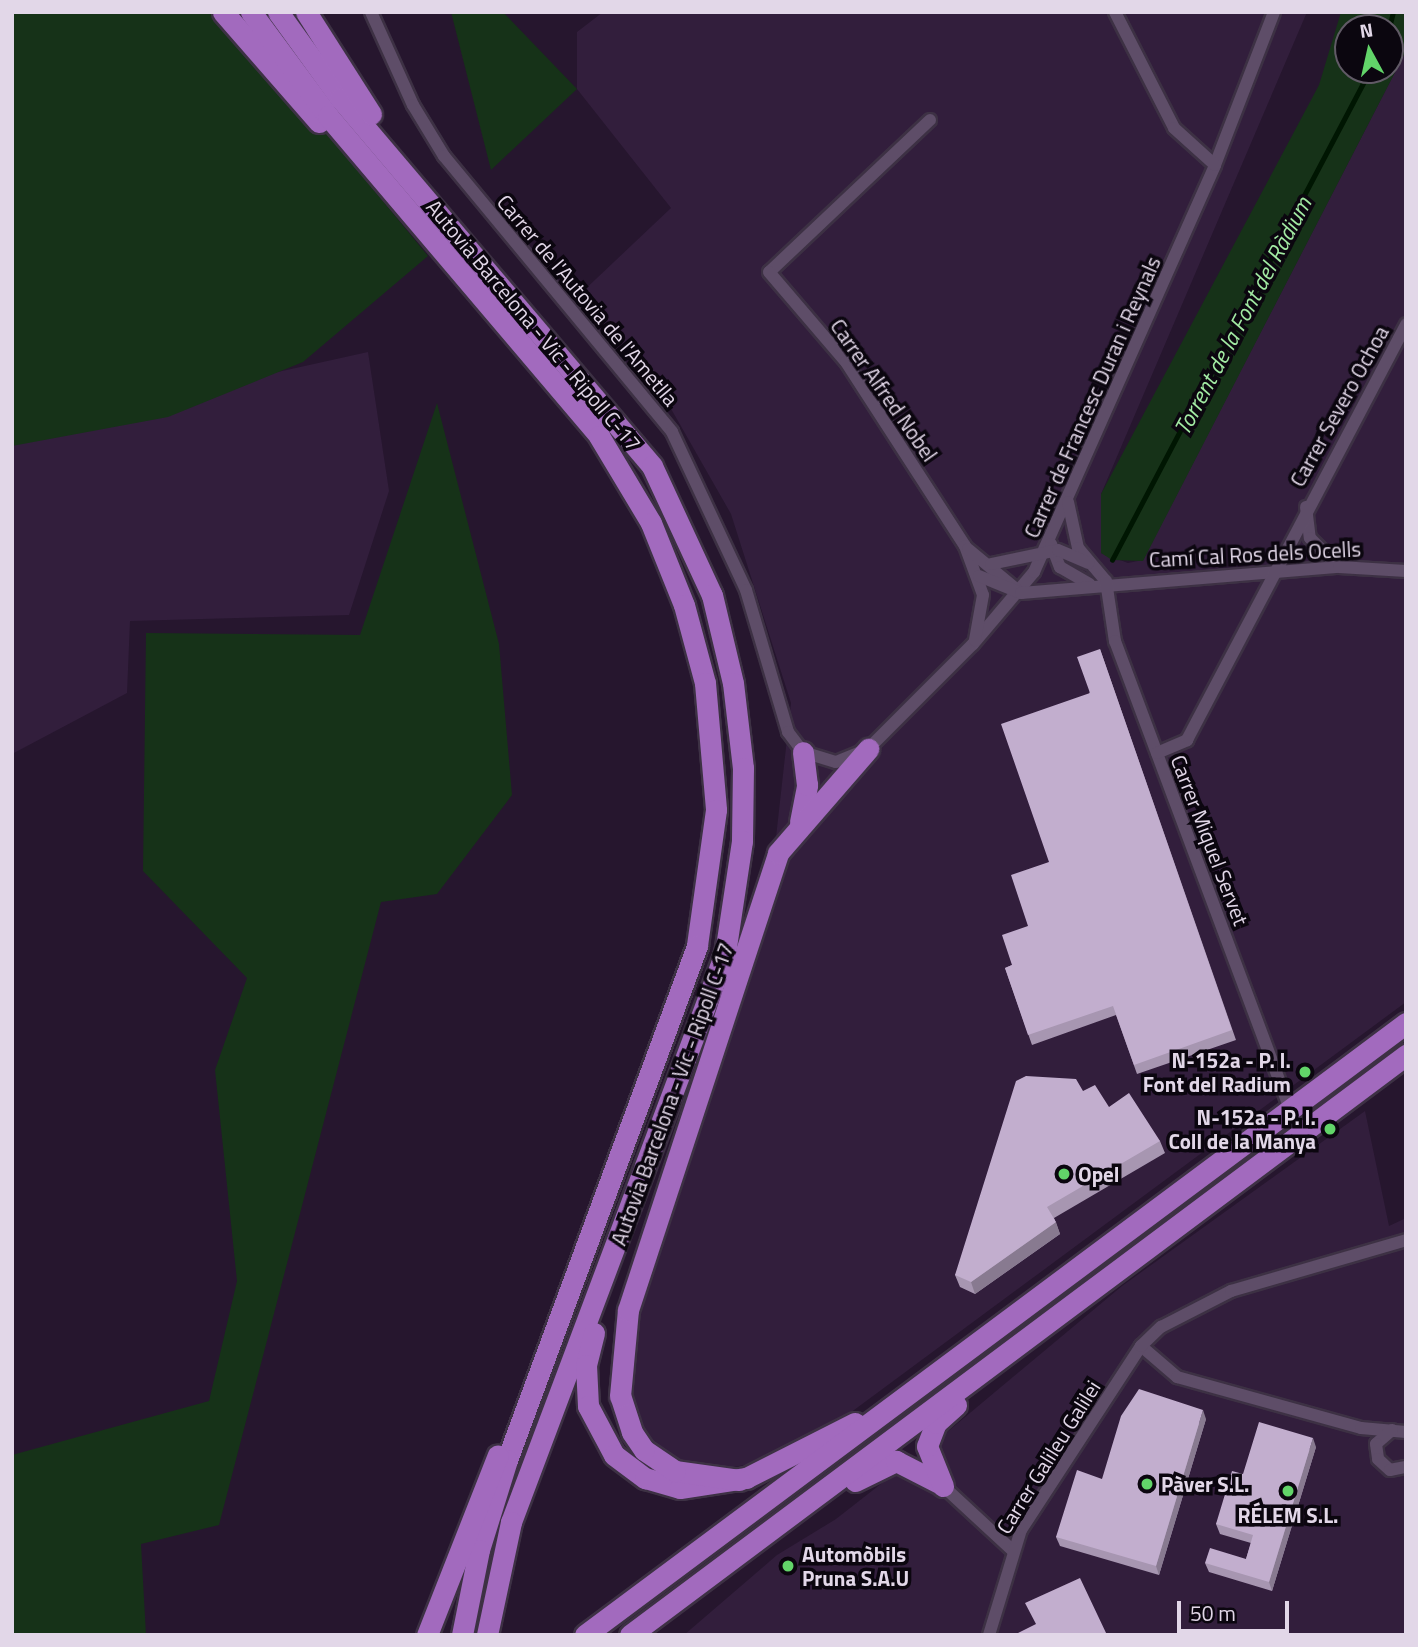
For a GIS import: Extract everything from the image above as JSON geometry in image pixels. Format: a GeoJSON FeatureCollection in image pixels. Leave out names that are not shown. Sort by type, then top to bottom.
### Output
{"type":"FeatureCollection","features":[{"type":"Feature","properties":{"kind":"highway"},"geometry":{"type":"LineString","coordinates":[[223,12],[316,120],[343,133]]}},
{"type":"Feature","properties":{"kind":"highway","name":"Autovia Barcelona - Vic - Ripoll C-17"},"geometry":{"type":"LineString","coordinates":[[251,12],[343,133],[599,436],[651,523],[684,605],[705,683],[716,810],[697,946],[537,1378],[478,1550],[462,1635]]}},
{"type":"Feature","properties":{"kind":"highway","name":"Autovia Barcelona - Vic - Ripoll C-17"},"geometry":{"type":"LineString","coordinates":[[278,12],[340,98],[624,426],[677,511],[712,595],[733,683],[743,768],[741,841],[725,953],[511,1522],[487,1635]]}},
{"type":"Feature","properties":{"kind":"highway"},"geometry":{"type":"LineString","coordinates":[[306,12],[366,108],[508,274],[544,332]]}},
{"type":"Feature","properties":{"kind":"highway"},"geometry":{"type":"LineString","coordinates":[[739,1480],[693,1478],[659,1463],[632,1432],[620,1375],[650,1233],[739,984],[761,894],[800,824],[868,749]]}},
{"type":"Feature","properties":{"kind":"highway"},"geometry":{"type":"LineString","coordinates":[[800,824],[807,785],[803,752]]}},
{"type":"Feature","properties":{"kind":"highway"},"geometry":{"type":"LineString","coordinates":[[585,1635],[1406,1023]]}},
{"type":"Feature","properties":{"kind":"highway"},"geometry":{"type":"LineString","coordinates":[[630,1635],[1406,1055]]}},
{"type":"Feature","properties":{"kind":"highway"},"geometry":{"type":"LineString","coordinates":[[604,1279],[586,1389],[605,1444],[628,1467],[659,1483],[702,1488],[739,1480],[832,1438],[994,1332]]}},
{"type":"Feature","properties":{"kind":"highway"},"geometry":{"type":"LineString","coordinates":[[729,1560],[803,1520],[865,1474],[928,1446],[941,1417],[1082,1296]]}},
{"type":"Feature","properties":{"kind":"highway"},"geometry":{"type":"LineString","coordinates":[[427,1635],[480,1490],[537,1378]]}},
{"type":"Feature","properties":{"kind":"highway"},"geometry":{"type":"LineString","coordinates":[[928,1446],[943,1486]]}},
{"type":"Feature","properties":{"kind":"highway"},"geometry":{"type":"LineString","coordinates":[[896,1461],[943,1486]]}},
{"type":"Feature","properties":{"kind":"highway"},"geometry":{"type":"LineString","coordinates":[[608,1635],[711,1573]]}},
{"type":"Feature","properties":{"kind":"street","name":"Carrer de l'Autovia de l'Ametlla"},"geometry":{"type":"LineString","coordinates":[[371,12],[412,105],[444,156],[672,432],[720,527],[788,732],[803,752]]}},
{"type":"Feature","properties":{"kind":"street"},"geometry":{"type":"LineString","coordinates":[[1115,12],[1174,128],[1216,164]]}},
{"type":"Feature","properties":{"kind":"street","name":"Carrer de Francesc Duran i Reynals"},"geometry":{"type":"LineString","coordinates":[[868,749],[974,644],[1021,593],[1049,547],[1067,499],[1216,164],[1274,12]]}},
{"type":"Feature","properties":{"kind":"street","name":"Carrer Alfred Nobel"},"geometry":{"type":"LineString","coordinates":[[930,120],[769,272],[846,362],[965,547],[979,576],[982,608],[974,644]]}},
{"type":"Feature","properties":{"kind":"street","name":"Carrer Severo Ochoa"},"geometry":{"type":"LineString","coordinates":[[1157,753],[1187,740],[1306,506],[1406,324]]}},
{"type":"Feature","properties":{"kind":"street"},"geometry":{"type":"LineString","coordinates":[[1067,499],[1073,536],[1088,563],[1106,581]]}},
{"type":"Feature","properties":{"kind":"street","name":"Carrer Severo Ochoa"},"geometry":{"type":"LineString","coordinates":[[1306,506],[1310,538],[1339,567]]}},
{"type":"Feature","properties":{"kind":"street","name":"Carrer Alfred Nobel"},"geometry":{"type":"LineString","coordinates":[[965,547],[991,564],[1021,593]]}},
{"type":"Feature","properties":{"kind":"street"},"geometry":{"type":"LineString","coordinates":[[991,564],[1049,547],[1088,563]]}},
{"type":"Feature","properties":{"kind":"street"},"geometry":{"type":"LineString","coordinates":[[1049,547],[1060,567],[1089,584]]}},
{"type":"Feature","properties":{"kind":"street","name":"Camí Cal Ros dels Ocells"},"geometry":{"type":"LineString","coordinates":[[1021,593],[1106,581],[1339,567],[1406,571]]}},
{"type":"Feature","properties":{"kind":"street"},"geometry":{"type":"LineString","coordinates":[[979,576],[1021,593]]}},
{"type":"Feature","properties":{"kind":"street","name":"Carrer Miquel Servet"},"geometry":{"type":"LineString","coordinates":[[1106,581],[1109,624],[1290,1109]]}},
{"type":"Feature","properties":{"kind":"street"},"geometry":{"type":"LineString","coordinates":[[803,752],[836,762],[868,749]]}},
{"type":"Feature","properties":{"kind":"street","name":"Carrer Galileu Galilei"},"geometry":{"type":"LineString","coordinates":[[989,1635],[1013,1550],[1038,1500],[1142,1346],[1194,1306],[1231,1291],[1406,1240]]}},
{"type":"Feature","properties":{"kind":"street"},"geometry":{"type":"LineString","coordinates":[[1142,1346],[1177,1377],[1361,1428],[1406,1432]]}},
{"type":"Feature","properties":{"kind":"street"},"geometry":{"type":"LineString","coordinates":[[1361,1428],[1390,1470],[1406,1467]]}},
{"type":"Feature","properties":{"kind":"street"},"geometry":{"type":"LineString","coordinates":[[1376,1451],[1380,1437],[1392,1430]]}},
{"type":"Feature","properties":{"kind":"street"},"geometry":{"type":"LineString","coordinates":[[943,1486],[1013,1550]]}},
{"type":"Feature","properties":{"kind":"shaded area"},"geometry":{"type":"Polygon","coordinates":[[[603,12],[1307,12],[1101,494],[1101,553],[1128,563],[1143,560],[1389,84],[1404,84],[1406,51],[1406,1002],[823,1433],[764,1461],[714,1471],[685,1469],[651,1448],[629,1401],[638,1307],[751,976],[771,882],[791,703],[731,514],[662,393],[578,296],[671,208],[577,89],[577,32],[603,12]]]}},
{"type":"Feature","properties":{"kind":"shaded area"},"geometry":{"type":"Polygon","coordinates":[[[368,352],[389,491],[349,615],[130,621],[127,693],[12,754],[12,431],[368,352]]]}},
{"type":"Feature","properties":{"kind":"shaded area"},"geometry":{"type":"Polygon","coordinates":[[[1365,1111],[1389,1226],[1406,1218],[1406,1635],[684,1635],[777,1555],[836,1519],[946,1433],[1122,1286],[1365,1111]]]}},
{"type":"Feature","properties":{"kind":"green space"},"geometry":{"type":"Polygon","coordinates":[[[12,12],[242,12],[292,90],[428,256],[303,362],[168,417],[12,446],[12,12]]]}},
{"type":"Feature","properties":{"kind":"green space"},"geometry":{"type":"Polygon","coordinates":[[[451,12],[503,12],[577,89],[491,170],[451,12]]]}},
{"type":"Feature","properties":{"kind":"green space"},"geometry":{"type":"Polygon","coordinates":[[[1341,12],[1406,12],[1404,55],[1404,14],[1341,12]]]}},
{"type":"Feature","properties":{"kind":"green space"},"geometry":{"type":"Polygon","coordinates":[[[1334,35],[1334,84],[1389,84],[1143,561],[1112,560],[1101,553],[1101,494],[1319,85],[1334,35]]]}},
{"type":"Feature","properties":{"kind":"green space"},"geometry":{"type":"Polygon","coordinates":[[[437,403],[499,644],[512,795],[437,894],[381,902],[219,1525],[141,1544],[146,1635],[12,1635],[12,1455],[209,1401],[237,1281],[215,1070],[247,978],[143,871],[146,633],[360,635],[437,403]]]}},
{"type":"Feature","properties":{"kind":"building"},"geometry":{"type":"Polygon","coordinates":[[[1100,649],[1232,1030],[1134,1065],[1113,1006],[1028,1035],[1005,968],[1012,965],[1002,935],[1028,926],[1011,875],[1049,862],[1001,724],[1090,693],[1077,657],[1100,649]]]}},
{"type":"Feature","properties":{"kind":"building","name":"Opel"},"geometry":{"type":"Polygon","coordinates":[[[1026,1076],[1076,1079],[1083,1091],[1095,1085],[1109,1107],[1129,1093],[1160,1141],[1047,1207],[1056,1222],[971,1282],[955,1275],[1016,1081],[1026,1076]]]}},
{"type":"Feature","properties":{"kind":"building","name":"Pàver S.L."},"geometry":{"type":"Polygon","coordinates":[[[1139,1389],[1203,1410],[1156,1566],[1056,1537],[1077,1470],[1102,1479],[1121,1416],[1139,1389]]]}},
{"type":"Feature","properties":{"kind":"building"},"geometry":{"type":"Polygon","coordinates":[[[1259,1422],[1313,1438],[1269,1582],[1205,1563],[1210,1548],[1246,1559],[1253,1535],[1216,1524],[1232,1471],[1243,1474],[1259,1422]]]}},
{"type":"Feature","properties":{"kind":"building"},"geometry":{"type":"Polygon","coordinates":[[[1080,1578],[1107,1635],[1018,1635],[1036,1624],[1025,1603],[1080,1578]]]}},
{"type":"Feature","properties":{"kind":"waterway","name":"Torrent de la Font del Ràdium"},"geometry":{"type":"LineString","coordinates":[[1112,560],[1363,84]]}},
{"type":"Feature","properties":{"kind":"place","name":"N-152a - P. I. Font del Radium"},"geometry":{"type":"Point","coordinates":[1305,1072]}},
{"type":"Feature","properties":{"kind":"place","name":"N-152a - P. I. Coll de la Manya"},"geometry":{"type":"Point","coordinates":[1330,1129]}},
{"type":"Feature","properties":{"kind":"place","name":"Opel"},"geometry":{"type":"Point","coordinates":[1064,1174]}},
{"type":"Feature","properties":{"kind":"place","name":"Pàver S.L."},"geometry":{"type":"Point","coordinates":[1147,1484]}},
{"type":"Feature","properties":{"kind":"place","name":"RÉLEM S.L."},"geometry":{"type":"Point","coordinates":[1288,1491]}},
{"type":"Feature","properties":{"kind":"place","name":"Automòbils Pruna S.A.U"},"geometry":{"type":"Point","coordinates":[788,1566]}}]}
